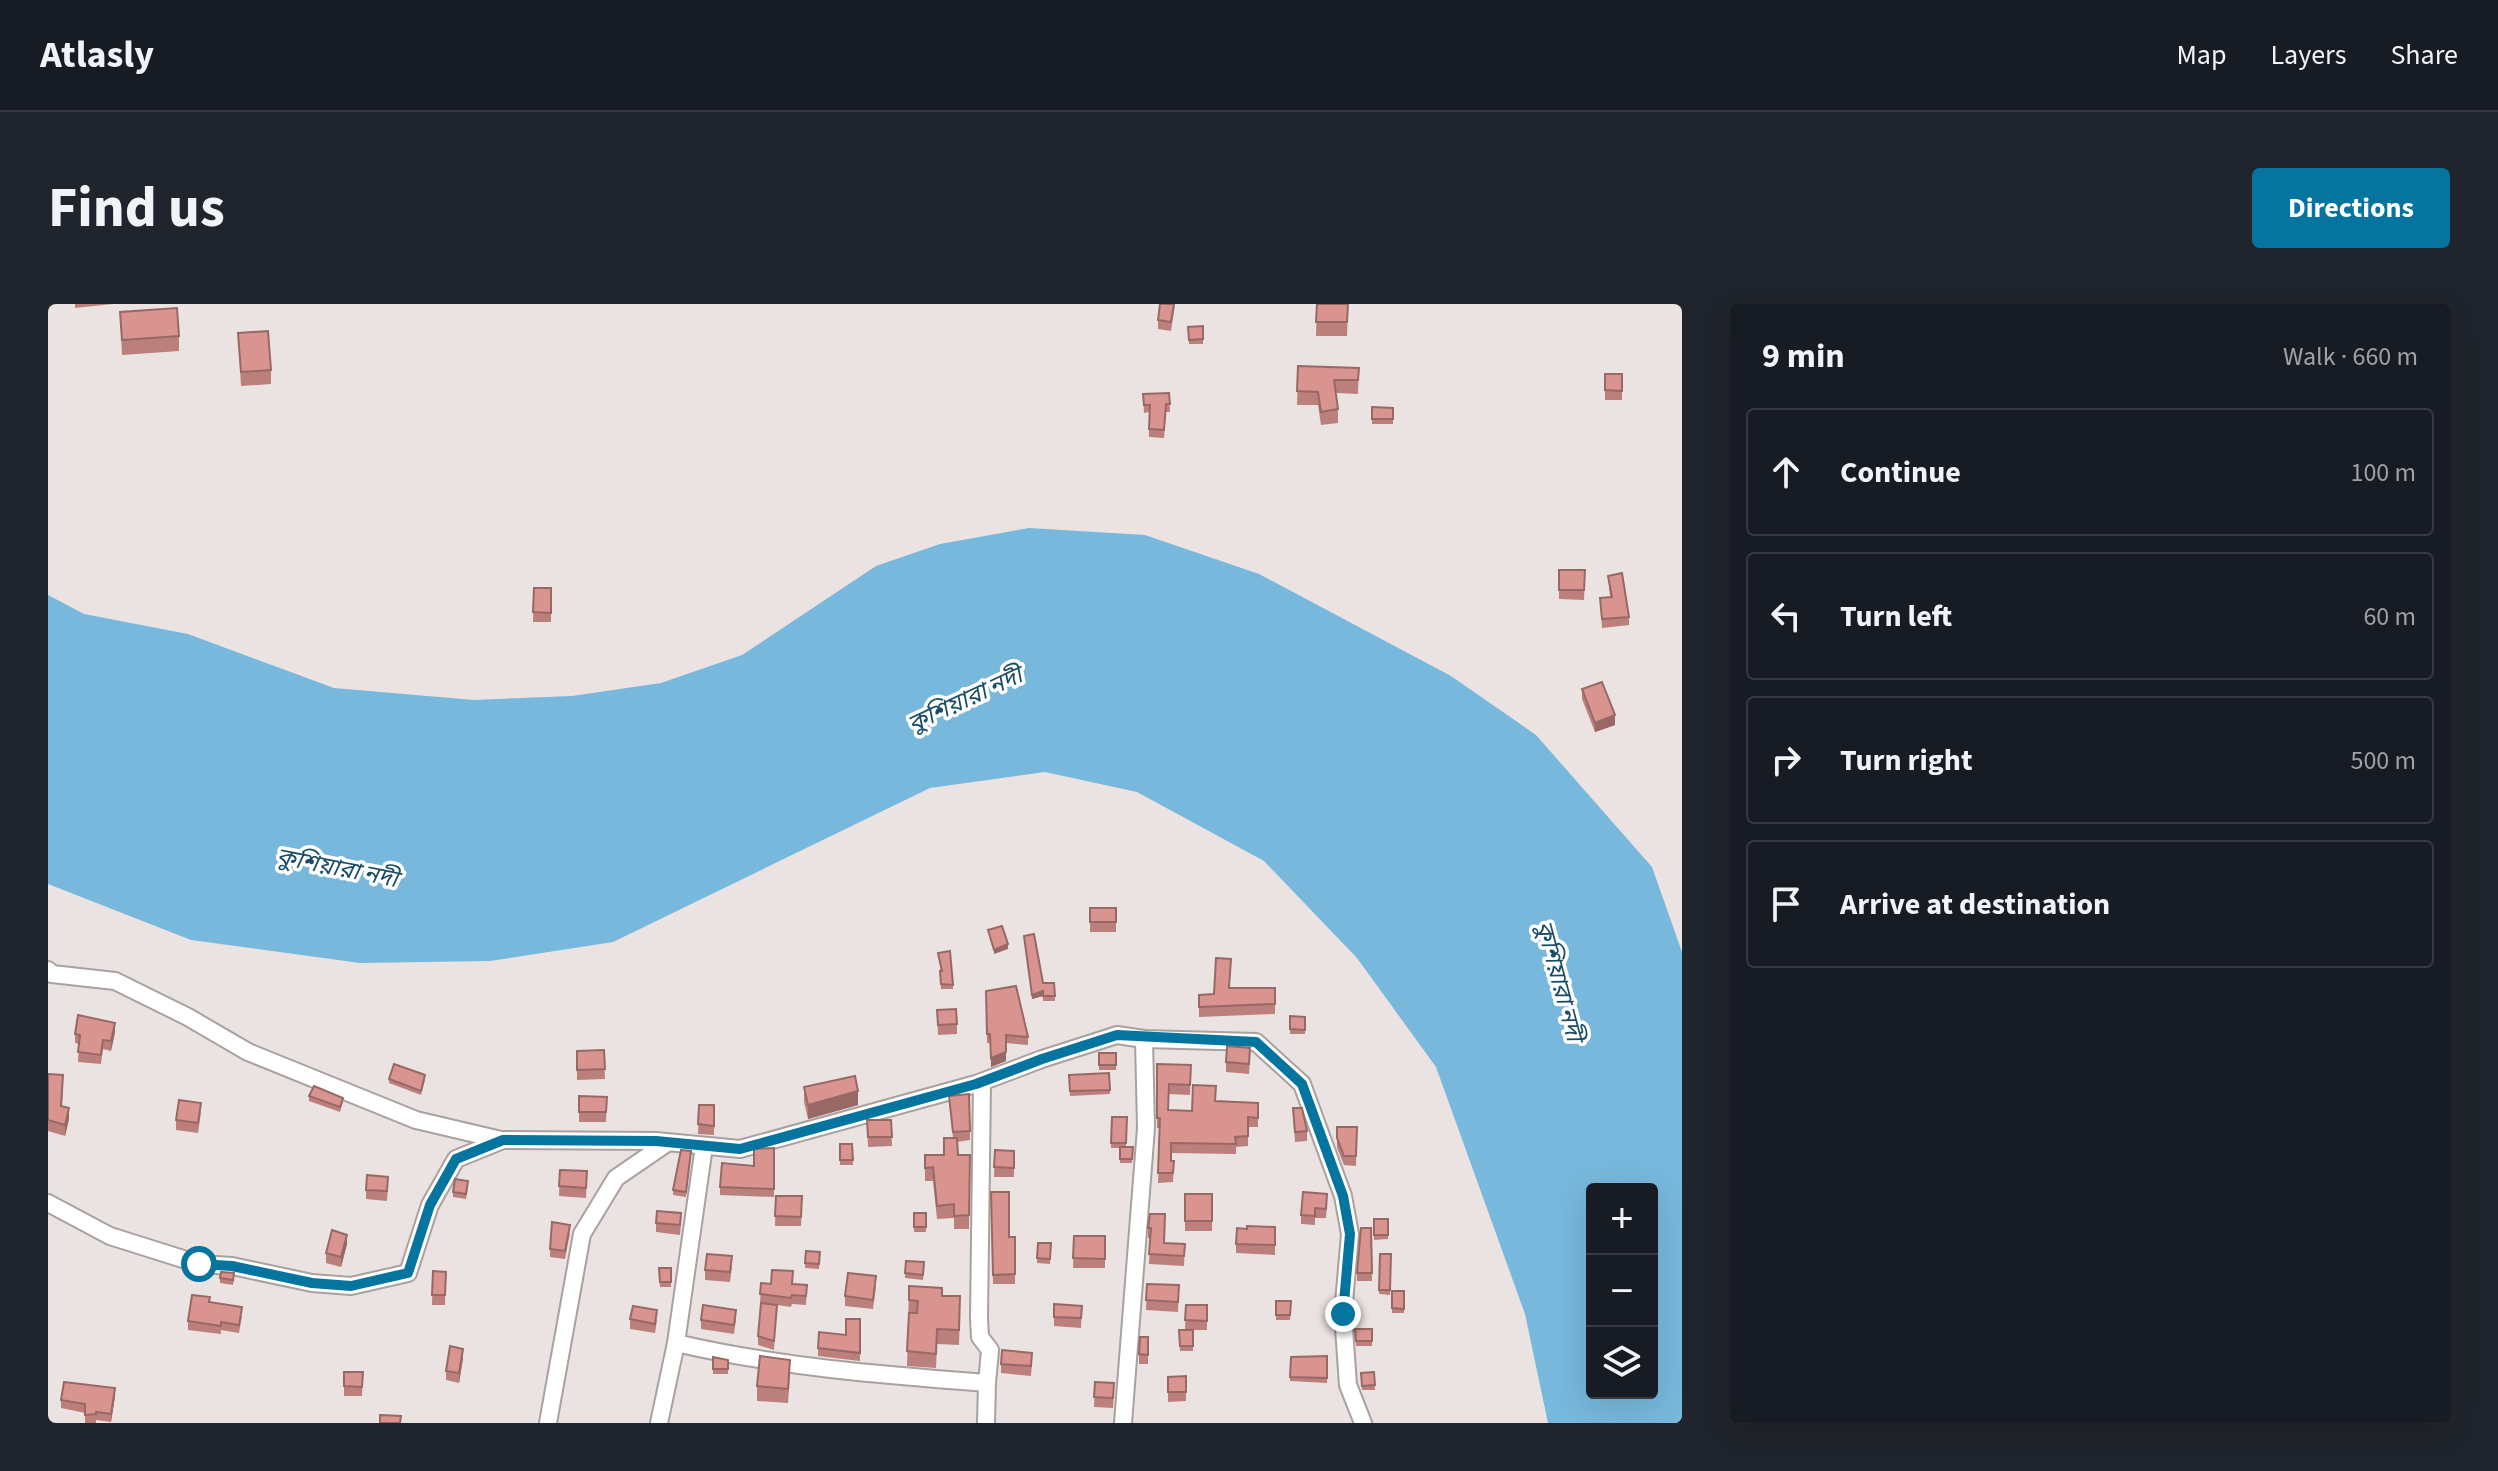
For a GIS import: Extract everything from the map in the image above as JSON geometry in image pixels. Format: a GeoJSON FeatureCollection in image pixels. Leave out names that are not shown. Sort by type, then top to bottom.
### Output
{"type":"FeatureCollection","features":[{"type":"Feature","properties":{"kind":"street"},"geometry":{"type":"LineString","coordinates":[[48,970],[52,974],[115,981],[188,1017],[248,1052],[416,1120],[503,1140],[667,1143],[740,1149],[982,1082],[1117,1035],[1144,1039],[1256,1042],[1302,1084],[1343,1196],[1350,1234],[1343,1314],[1348,1385],[1363,1423]]}},
{"type":"Feature","properties":{"kind":"street"},"geometry":{"type":"LineString","coordinates":[[1123,1423],[1146,1128],[1144,1039]]}},
{"type":"Feature","properties":{"kind":"street"},"geometry":{"type":"LineString","coordinates":[[982,1082],[979,1318],[980,1337],[990,1350],[986,1423]]}},
{"type":"Feature","properties":{"kind":"street"},"geometry":{"type":"LineString","coordinates":[[48,1203],[110,1236],[199,1264],[232,1266],[312,1283],[351,1286],[408,1273],[430,1205],[456,1159],[503,1140]]}},
{"type":"Feature","properties":{"kind":"street"},"geometry":{"type":"LineString","coordinates":[[548,1423],[582,1234],[616,1178],[667,1143]]}},
{"type":"Feature","properties":{"kind":"street"},"geometry":{"type":"LineString","coordinates":[[659,1423],[676,1343],[704,1146]]}},
{"type":"Feature","properties":{"kind":"street"},"geometry":{"type":"LineString","coordinates":[[676,1343],[729,1356],[822,1369],[987,1383]]}},
{"type":"Feature","properties":{"kind":"water","name":"কুশিয়ারা নদী"},"geometry":{"type":"Polygon","coordinates":[[[1029,528],[1145,535],[1259,574],[1451,676],[1536,735],[1652,867],[1682,952],[1682,1423],[1548,1423],[1525,1314],[1436,1067],[1357,958],[1264,861],[1137,792],[1045,772],[930,788],[613,942],[490,961],[360,963],[191,940],[48,884],[48,595],[84,614],[188,634],[334,688],[474,700],[572,696],[661,683],[742,655],[876,566],[940,544],[1029,528]]]}},
{"type":"Feature","properties":{"kind":"building"},"geometry":{"type":"Polygon","coordinates":[[[1160,304],[1174,304],[1171,322],[1158,320],[1160,304]]]}},
{"type":"Feature","properties":{"kind":"building"},"geometry":{"type":"Polygon","coordinates":[[[1317,304],[1348,304],[1347,322],[1316,322],[1317,304]]]}},
{"type":"Feature","properties":{"kind":"building"},"geometry":{"type":"Polygon","coordinates":[[[177,308],[179,336],[122,340],[120,312],[177,308]]]}},
{"type":"Feature","properties":{"kind":"building"},"geometry":{"type":"Polygon","coordinates":[[[1203,326],[1203,339],[1189,340],[1188,327],[1203,326]]]}},
{"type":"Feature","properties":{"kind":"building"},"geometry":{"type":"Polygon","coordinates":[[[268,331],[271,370],[241,372],[238,333],[268,331]]]}},
{"type":"Feature","properties":{"kind":"building"},"geometry":{"type":"Polygon","coordinates":[[[1298,366],[1359,368],[1358,380],[1334,380],[1338,409],[1321,412],[1318,392],[1297,391],[1298,366]]]}},
{"type":"Feature","properties":{"kind":"building"},"geometry":{"type":"Polygon","coordinates":[[[1605,374],[1622,374],[1622,391],[1605,390],[1605,374]]]}},
{"type":"Feature","properties":{"kind":"building"},"geometry":{"type":"Polygon","coordinates":[[[1169,393],[1170,404],[1166,404],[1164,430],[1149,429],[1150,405],[1144,405],[1143,394],[1169,393]]]}},
{"type":"Feature","properties":{"kind":"building"},"geometry":{"type":"Polygon","coordinates":[[[1372,407],[1393,408],[1393,419],[1372,419],[1372,407]]]}},
{"type":"Feature","properties":{"kind":"building"},"geometry":{"type":"Polygon","coordinates":[[[1559,570],[1585,570],[1584,590],[1559,590],[1559,570]]]}},
{"type":"Feature","properties":{"kind":"building"},"geometry":{"type":"Polygon","coordinates":[[[1622,573],[1629,617],[1602,619],[1600,598],[1612,597],[1608,576],[1622,573]]]}},
{"type":"Feature","properties":{"kind":"building"},"geometry":{"type":"Polygon","coordinates":[[[534,588],[551,588],[551,613],[533,612],[534,588]]]}},
{"type":"Feature","properties":{"kind":"building"},"geometry":{"type":"Polygon","coordinates":[[[1602,682],[1615,715],[1595,723],[1582,689],[1602,682]]]}},
{"type":"Feature","properties":{"kind":"building"},"geometry":{"type":"Polygon","coordinates":[[[1090,908],[1116,908],[1116,922],[1090,922],[1090,908]]]}},
{"type":"Feature","properties":{"kind":"building"},"geometry":{"type":"Polygon","coordinates":[[[1002,926],[1008,944],[994,950],[988,930],[1002,926]]]}},
{"type":"Feature","properties":{"kind":"building"},"geometry":{"type":"Polygon","coordinates":[[[1034,934],[1043,983],[1054,983],[1055,996],[1043,996],[1043,991],[1032,995],[1024,936],[1034,934]]]}},
{"type":"Feature","properties":{"kind":"building"},"geometry":{"type":"Polygon","coordinates":[[[950,951],[953,985],[941,984],[938,953],[950,951]]]}},
{"type":"Feature","properties":{"kind":"building"},"geometry":{"type":"Polygon","coordinates":[[[1216,958],[1231,959],[1229,988],[1275,988],[1275,1004],[1199,1007],[1199,995],[1214,994],[1216,958]]]}},
{"type":"Feature","properties":{"kind":"building"},"geometry":{"type":"Polygon","coordinates":[[[1016,986],[1028,1037],[1006,1035],[1006,1052],[991,1058],[986,991],[1016,986]]]}},
{"type":"Feature","properties":{"kind":"building"},"geometry":{"type":"Polygon","coordinates":[[[956,1009],[957,1024],[938,1025],[937,1010],[956,1009]]]}},
{"type":"Feature","properties":{"kind":"building"},"geometry":{"type":"Polygon","coordinates":[[[78,1015],[115,1023],[111,1041],[103,1040],[101,1055],[78,1052],[80,1035],[75,1034],[78,1015]]]}},
{"type":"Feature","properties":{"kind":"building"},"geometry":{"type":"Polygon","coordinates":[[[1290,1016],[1305,1017],[1305,1030],[1290,1029],[1290,1016]]]}},
{"type":"Feature","properties":{"kind":"building"},"geometry":{"type":"Polygon","coordinates":[[[1227,1046],[1250,1048],[1249,1064],[1226,1062],[1227,1046]]]}},
{"type":"Feature","properties":{"kind":"building"},"geometry":{"type":"Polygon","coordinates":[[[604,1050],[605,1069],[577,1070],[577,1051],[604,1050]]]}},
{"type":"Feature","properties":{"kind":"building"},"geometry":{"type":"Polygon","coordinates":[[[1099,1053],[1116,1053],[1116,1065],[1099,1065],[1099,1053]]]}},
{"type":"Feature","properties":{"kind":"building"},"geometry":{"type":"Polygon","coordinates":[[[394,1064],[425,1075],[421,1091],[389,1079],[394,1064]]]}},
{"type":"Feature","properties":{"kind":"building"},"geometry":{"type":"Polygon","coordinates":[[[1157,1064],[1191,1065],[1190,1085],[1169,1084],[1168,1110],[1192,1111],[1193,1085],[1216,1086],[1215,1101],[1258,1103],[1258,1118],[1248,1117],[1248,1136],[1235,1137],[1236,1144],[1171,1143],[1173,1173],[1158,1173],[1160,1118],[1157,1118],[1157,1064]]]}},
{"type":"Feature","properties":{"kind":"building"},"geometry":{"type":"Polygon","coordinates":[[[1109,1073],[1110,1090],[1070,1091],[1069,1075],[1109,1073]]]}},
{"type":"Feature","properties":{"kind":"building"},"geometry":{"type":"Polygon","coordinates":[[[48,1074],[63,1075],[61,1106],[69,1108],[65,1125],[48,1120],[48,1074]]]}},
{"type":"Feature","properties":{"kind":"building"},"geometry":{"type":"Polygon","coordinates":[[[855,1076],[858,1091],[808,1105],[804,1087],[855,1076]]]}},
{"type":"Feature","properties":{"kind":"building"},"geometry":{"type":"Polygon","coordinates":[[[314,1086],[343,1098],[340,1107],[309,1096],[314,1086]]]}},
{"type":"Feature","properties":{"kind":"building"},"geometry":{"type":"Polygon","coordinates":[[[969,1094],[970,1131],[953,1132],[949,1096],[969,1094]]]}},
{"type":"Feature","properties":{"kind":"building"},"geometry":{"type":"Polygon","coordinates":[[[579,1096],[607,1097],[606,1112],[579,1112],[579,1096]]]}},
{"type":"Feature","properties":{"kind":"building"},"geometry":{"type":"Polygon","coordinates":[[[179,1100],[201,1103],[198,1123],[176,1120],[179,1100]]]}},
{"type":"Feature","properties":{"kind":"building"},"geometry":{"type":"Polygon","coordinates":[[[699,1105],[714,1105],[714,1126],[698,1124],[699,1105]]]}},
{"type":"Feature","properties":{"kind":"building"},"geometry":{"type":"Polygon","coordinates":[[[1293,1108],[1302,1108],[1307,1131],[1295,1132],[1293,1108]]]}},
{"type":"Feature","properties":{"kind":"building"},"geometry":{"type":"Polygon","coordinates":[[[1112,1117],[1127,1117],[1126,1143],[1111,1143],[1112,1117]]]}},
{"type":"Feature","properties":{"kind":"building"},"geometry":{"type":"Polygon","coordinates":[[[867,1120],[891,1120],[892,1137],[868,1137],[867,1120]]]}},
{"type":"Feature","properties":{"kind":"building"},"geometry":{"type":"Polygon","coordinates":[[[1337,1127],[1357,1127],[1356,1156],[1344,1156],[1337,1138],[1337,1127]]]}},
{"type":"Feature","properties":{"kind":"building"},"geometry":{"type":"Polygon","coordinates":[[[944,1138],[957,1138],[958,1155],[970,1155],[969,1215],[954,1216],[954,1204],[937,1206],[933,1167],[925,1168],[925,1155],[944,1155],[944,1138]]]}},
{"type":"Feature","properties":{"kind":"building"},"geometry":{"type":"Polygon","coordinates":[[[840,1144],[852,1144],[853,1160],[840,1160],[840,1144]]]}},
{"type":"Feature","properties":{"kind":"building"},"geometry":{"type":"Polygon","coordinates":[[[1120,1147],[1133,1147],[1132,1159],[1120,1159],[1120,1147]]]}},
{"type":"Feature","properties":{"kind":"building"},"geometry":{"type":"Polygon","coordinates":[[[774,1148],[774,1189],[720,1187],[722,1163],[754,1166],[754,1149],[774,1148]]]}},
{"type":"Feature","properties":{"kind":"building"},"geometry":{"type":"Polygon","coordinates":[[[681,1150],[691,1151],[686,1192],[673,1190],[681,1150]]]}},
{"type":"Feature","properties":{"kind":"building"},"geometry":{"type":"Polygon","coordinates":[[[995,1150],[1014,1151],[1014,1168],[994,1167],[995,1150]]]}},
{"type":"Feature","properties":{"kind":"building"},"geometry":{"type":"Polygon","coordinates":[[[560,1170],[587,1171],[586,1188],[559,1186],[560,1170]]]}},
{"type":"Feature","properties":{"kind":"building"},"geometry":{"type":"Polygon","coordinates":[[[367,1175],[388,1177],[387,1191],[366,1190],[367,1175]]]}},
{"type":"Feature","properties":{"kind":"building"},"geometry":{"type":"Polygon","coordinates":[[[455,1179],[468,1181],[466,1194],[453,1192],[455,1179]]]}},
{"type":"Feature","properties":{"kind":"building"},"geometry":{"type":"Polygon","coordinates":[[[991,1192],[1009,1192],[1009,1237],[1015,1237],[1015,1274],[993,1275],[991,1192]]]}},
{"type":"Feature","properties":{"kind":"building"},"geometry":{"type":"Polygon","coordinates":[[[1303,1192],[1327,1194],[1326,1209],[1315,1208],[1315,1216],[1301,1215],[1303,1192]]]}},
{"type":"Feature","properties":{"kind":"building"},"geometry":{"type":"Polygon","coordinates":[[[1185,1194],[1212,1194],[1212,1221],[1185,1221],[1185,1194]]]}},
{"type":"Feature","properties":{"kind":"building"},"geometry":{"type":"Polygon","coordinates":[[[776,1196],[802,1196],[801,1217],[775,1216],[776,1196]]]}},
{"type":"Feature","properties":{"kind":"building"},"geometry":{"type":"Polygon","coordinates":[[[657,1211],[681,1213],[680,1225],[656,1223],[657,1211]]]}},
{"type":"Feature","properties":{"kind":"building"},"geometry":{"type":"Polygon","coordinates":[[[914,1213],[926,1213],[926,1227],[914,1227],[914,1213]]]}},
{"type":"Feature","properties":{"kind":"building"},"geometry":{"type":"Polygon","coordinates":[[[1150,1214],[1165,1214],[1164,1243],[1185,1244],[1184,1256],[1149,1254],[1150,1214]]]}},
{"type":"Feature","properties":{"kind":"building"},"geometry":{"type":"Polygon","coordinates":[[[1374,1219],[1388,1219],[1388,1235],[1374,1235],[1374,1219]]]}},
{"type":"Feature","properties":{"kind":"building"},"geometry":{"type":"Polygon","coordinates":[[[552,1222],[570,1225],[565,1251],[550,1249],[552,1222]]]}},
{"type":"Feature","properties":{"kind":"building"},"geometry":{"type":"Polygon","coordinates":[[[1247,1226],[1275,1227],[1275,1245],[1236,1244],[1237,1228],[1247,1229],[1247,1226]]]}},
{"type":"Feature","properties":{"kind":"building"},"geometry":{"type":"Polygon","coordinates":[[[1361,1228],[1371,1228],[1372,1273],[1357,1273],[1361,1228]]]}},
{"type":"Feature","properties":{"kind":"building"},"geometry":{"type":"Polygon","coordinates":[[[332,1230],[347,1235],[341,1257],[326,1253],[332,1230]]]}},
{"type":"Feature","properties":{"kind":"building"},"geometry":{"type":"Polygon","coordinates":[[[1074,1236],[1105,1236],[1105,1259],[1073,1258],[1074,1236]]]}},
{"type":"Feature","properties":{"kind":"building"},"geometry":{"type":"Polygon","coordinates":[[[1038,1243],[1051,1243],[1050,1259],[1037,1258],[1038,1243]]]}},
{"type":"Feature","properties":{"kind":"building"},"geometry":{"type":"Polygon","coordinates":[[[806,1251],[820,1252],[819,1264],[805,1263],[806,1251]]]}},
{"type":"Feature","properties":{"kind":"building"},"geometry":{"type":"Polygon","coordinates":[[[707,1254],[732,1256],[730,1272],[705,1270],[707,1254]]]}},
{"type":"Feature","properties":{"kind":"building"},"geometry":{"type":"Polygon","coordinates":[[[1380,1254],[1391,1254],[1390,1290],[1379,1290],[1380,1254]]]}},
{"type":"Feature","properties":{"kind":"building"},"geometry":{"type":"Polygon","coordinates":[[[906,1261],[924,1262],[923,1275],[905,1273],[906,1261]]]}},
{"type":"Feature","properties":{"kind":"building"},"geometry":{"type":"Polygon","coordinates":[[[659,1268],[671,1268],[671,1282],[660,1282],[659,1268]]]}},
{"type":"Feature","properties":{"kind":"building"},"geometry":{"type":"Polygon","coordinates":[[[772,1270],[793,1271],[792,1284],[807,1285],[806,1296],[792,1295],[791,1298],[760,1294],[761,1283],[771,1284],[772,1270]]]}},
{"type":"Feature","properties":{"kind":"building"},"geometry":{"type":"Polygon","coordinates":[[[433,1271],[446,1272],[445,1295],[432,1295],[433,1271]]]}},
{"type":"Feature","properties":{"kind":"building"},"geometry":{"type":"Polygon","coordinates":[[[221,1272],[234,1273],[233,1280],[220,1278],[221,1272]]]}},
{"type":"Feature","properties":{"kind":"building"},"geometry":{"type":"Polygon","coordinates":[[[848,1273],[876,1276],[873,1300],[845,1296],[848,1273]]]}},
{"type":"Feature","properties":{"kind":"building"},"geometry":{"type":"Polygon","coordinates":[[[1147,1284],[1179,1285],[1178,1302],[1146,1300],[1147,1284]]]}},
{"type":"Feature","properties":{"kind":"building"},"geometry":{"type":"Polygon","coordinates":[[[909,1286],[942,1288],[942,1296],[960,1296],[959,1330],[937,1329],[936,1354],[907,1351],[909,1313],[917,1313],[918,1301],[909,1300],[909,1286]]]}},
{"type":"Feature","properties":{"kind":"building"},"geometry":{"type":"Polygon","coordinates":[[[1392,1291],[1404,1291],[1404,1309],[1392,1308],[1392,1291]]]}},
{"type":"Feature","properties":{"kind":"building"},"geometry":{"type":"Polygon","coordinates":[[[192,1295],[210,1297],[209,1302],[242,1307],[239,1325],[221,1322],[221,1326],[188,1321],[192,1295]]]}},
{"type":"Feature","properties":{"kind":"building"},"geometry":{"type":"Polygon","coordinates":[[[1276,1301],[1291,1301],[1290,1315],[1276,1315],[1276,1301]]]}},
{"type":"Feature","properties":{"kind":"building"},"geometry":{"type":"Polygon","coordinates":[[[761,1303],[777,1305],[774,1341],[758,1336],[761,1303]]]}},
{"type":"Feature","properties":{"kind":"building"},"geometry":{"type":"Polygon","coordinates":[[[1054,1304],[1082,1306],[1081,1318],[1054,1317],[1054,1304]]]}},
{"type":"Feature","properties":{"kind":"building"},"geometry":{"type":"Polygon","coordinates":[[[703,1305],[736,1310],[734,1325],[701,1320],[703,1305]]]}},
{"type":"Feature","properties":{"kind":"building"},"geometry":{"type":"Polygon","coordinates":[[[1186,1305],[1207,1305],[1207,1321],[1185,1320],[1186,1305]]]}},
{"type":"Feature","properties":{"kind":"building"},"geometry":{"type":"Polygon","coordinates":[[[633,1306],[657,1310],[655,1324],[630,1319],[633,1306]]]}},
{"type":"Feature","properties":{"kind":"building"},"geometry":{"type":"Polygon","coordinates":[[[846,1319],[860,1319],[860,1353],[818,1348],[819,1332],[846,1335],[846,1319]]]}},
{"type":"Feature","properties":{"kind":"building"},"geometry":{"type":"Polygon","coordinates":[[[1355,1329],[1372,1329],[1372,1341],[1356,1341],[1355,1329]]]}},
{"type":"Feature","properties":{"kind":"building"},"geometry":{"type":"Polygon","coordinates":[[[1179,1330],[1193,1330],[1193,1346],[1180,1346],[1179,1330]]]}},
{"type":"Feature","properties":{"kind":"building"},"geometry":{"type":"Polygon","coordinates":[[[1140,1337],[1148,1337],[1148,1355],[1139,1354],[1140,1337]]]}},
{"type":"Feature","properties":{"kind":"building"},"geometry":{"type":"Polygon","coordinates":[[[450,1346],[463,1349],[459,1373],[446,1371],[450,1346]]]}},
{"type":"Feature","properties":{"kind":"building"},"geometry":{"type":"Polygon","coordinates":[[[1002,1350],[1032,1353],[1031,1366],[1001,1364],[1002,1350]]]}},
{"type":"Feature","properties":{"kind":"building"},"geometry":{"type":"Polygon","coordinates":[[[760,1356],[790,1360],[788,1389],[757,1386],[760,1356]]]}},
{"type":"Feature","properties":{"kind":"building"},"geometry":{"type":"Polygon","coordinates":[[[1327,1356],[1327,1378],[1290,1377],[1291,1357],[1327,1356]]]}},
{"type":"Feature","properties":{"kind":"building"},"geometry":{"type":"Polygon","coordinates":[[[713,1357],[728,1360],[728,1369],[713,1369],[713,1357]]]}},
{"type":"Feature","properties":{"kind":"building"},"geometry":{"type":"Polygon","coordinates":[[[344,1372],[363,1372],[362,1387],[344,1386],[344,1372]]]}},
{"type":"Feature","properties":{"kind":"building"},"geometry":{"type":"Polygon","coordinates":[[[1374,1372],[1375,1385],[1362,1386],[1361,1373],[1374,1372]]]}},
{"type":"Feature","properties":{"kind":"building"},"geometry":{"type":"Polygon","coordinates":[[[1186,1376],[1186,1392],[1168,1392],[1168,1377],[1186,1376]]]}},
{"type":"Feature","properties":{"kind":"building"},"geometry":{"type":"Polygon","coordinates":[[[64,1382],[115,1388],[111,1414],[96,1412],[85,1415],[85,1404],[61,1400],[64,1382]]]}},
{"type":"Feature","properties":{"kind":"building"},"geometry":{"type":"Polygon","coordinates":[[[1095,1382],[1114,1383],[1113,1398],[1094,1397],[1095,1382]]]}},
{"type":"Feature","properties":{"kind":"building"},"geometry":{"type":"Polygon","coordinates":[[[380,1415],[401,1416],[400,1423],[380,1423],[380,1415]]]}},
{"type":"Feature","properties":{"kind":"route"},"geometry":{"type":"LineString","coordinates":[[199,1264],[232,1266],[312,1283],[351,1286],[408,1273],[430,1205],[456,1159],[503,1140],[587,1143],[656,1141],[740,1149],[976,1084],[1117,1035],[1144,1039],[1256,1042],[1302,1084],[1343,1196],[1350,1234],[1343,1314]]}}]}
